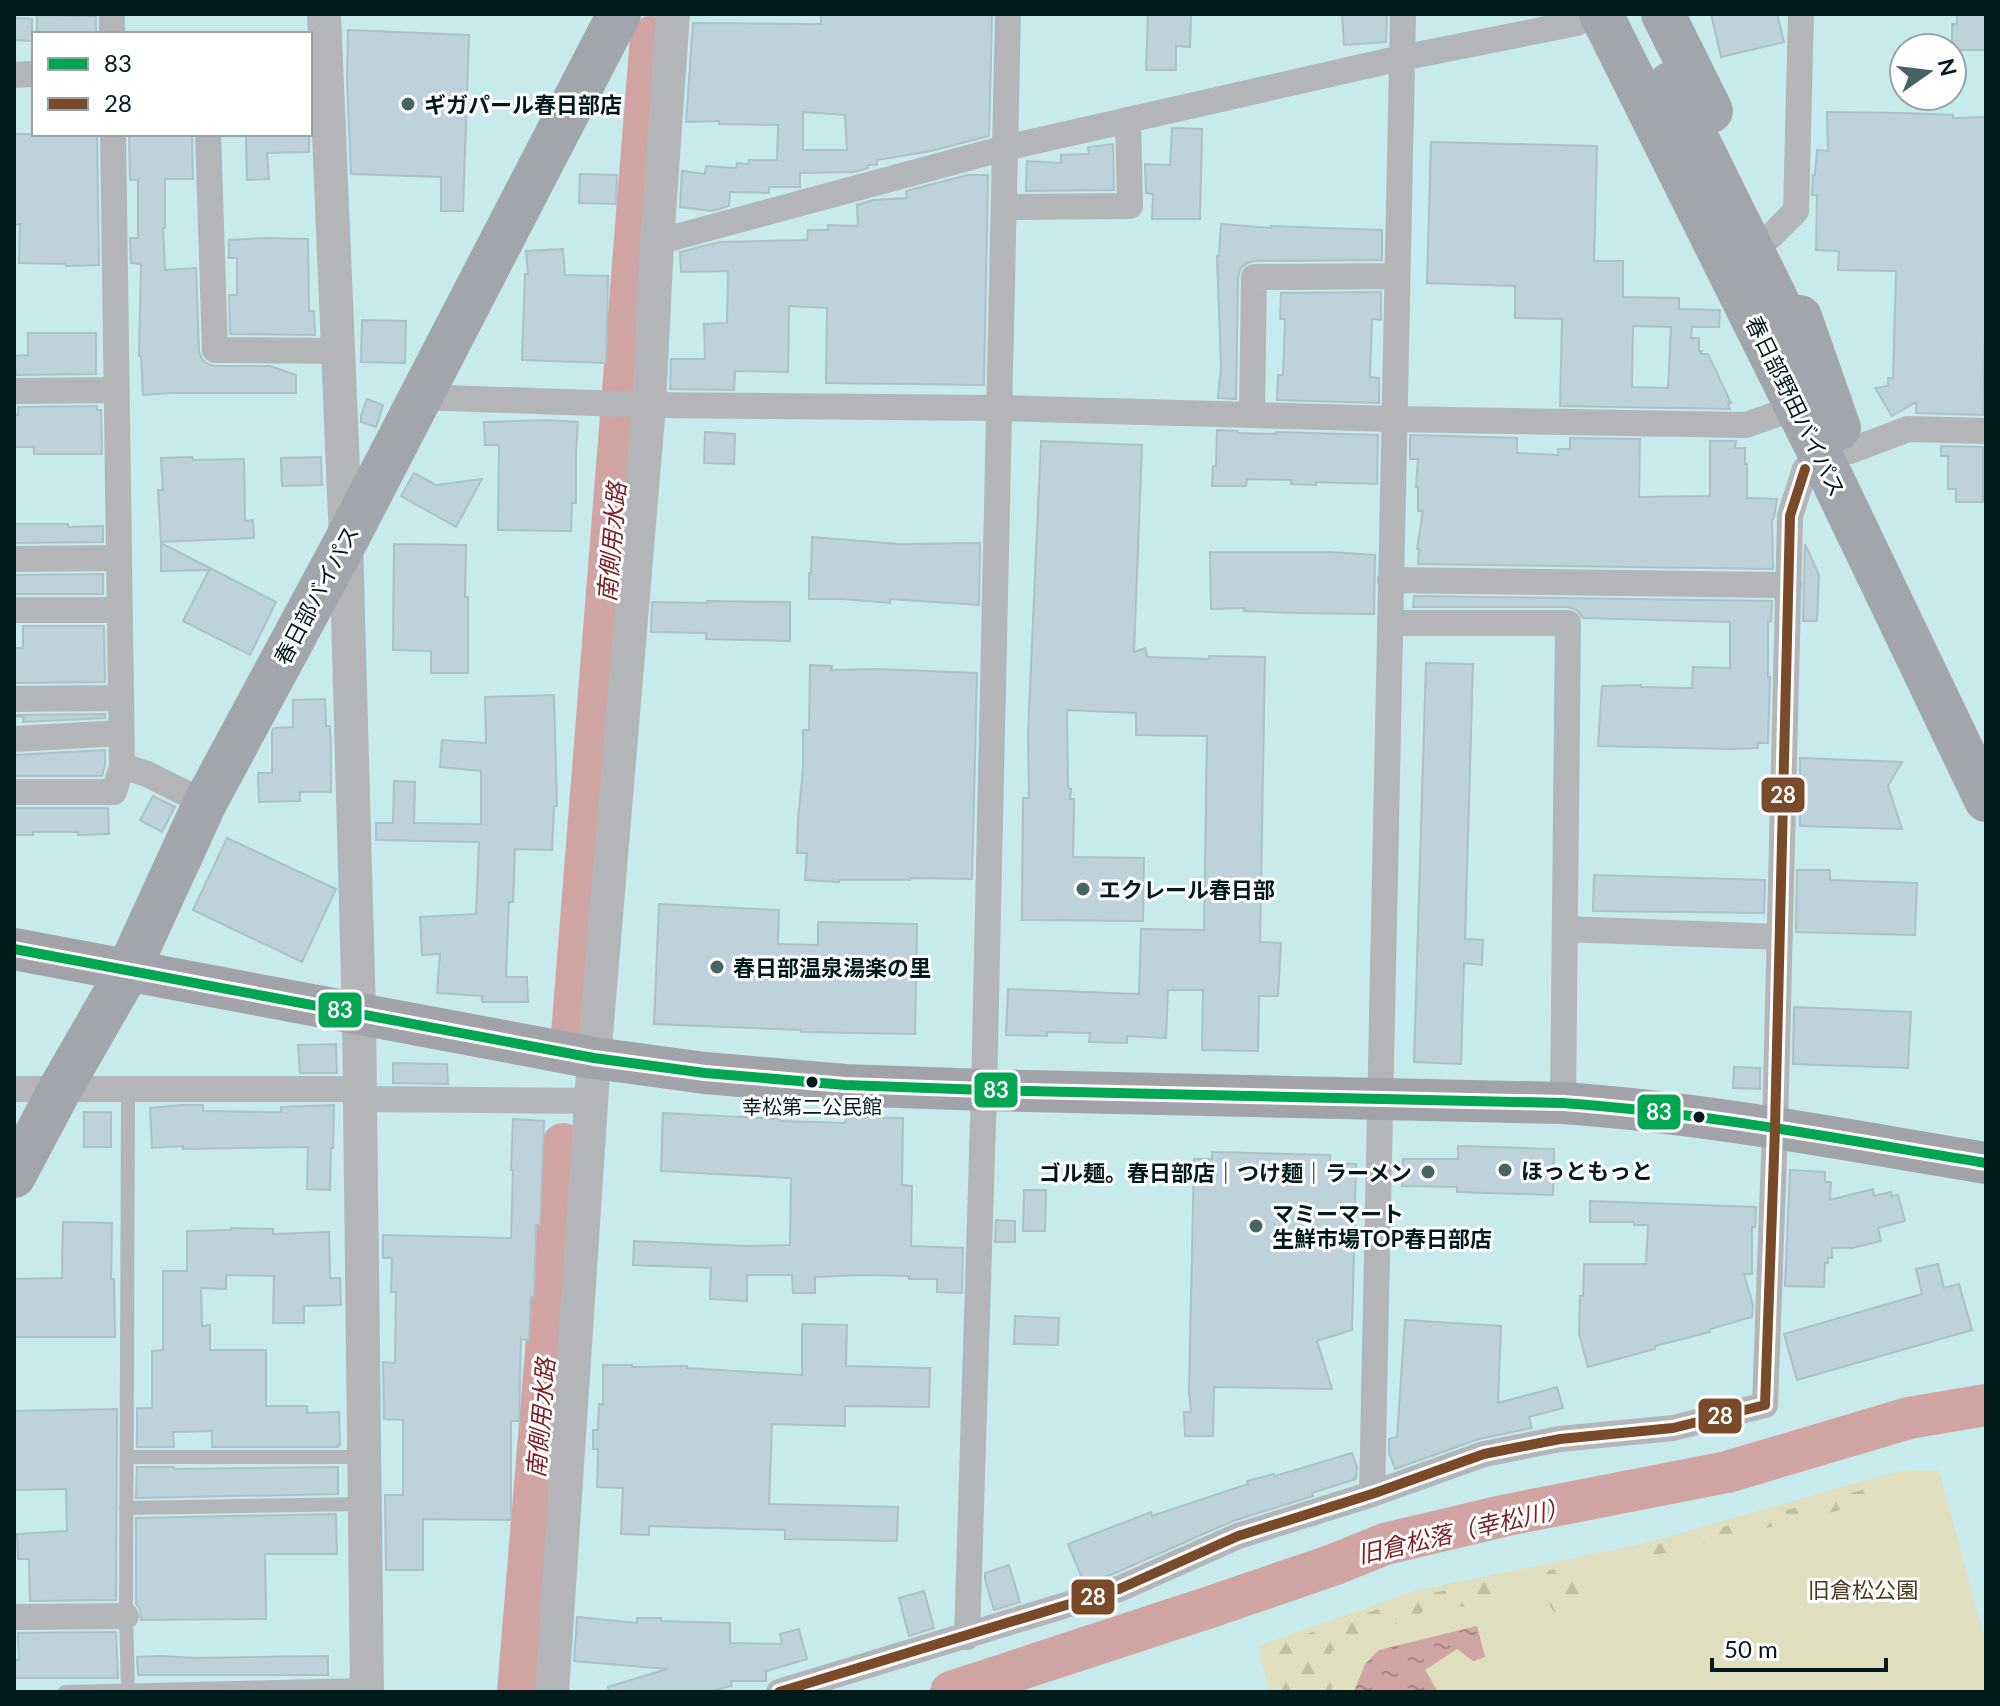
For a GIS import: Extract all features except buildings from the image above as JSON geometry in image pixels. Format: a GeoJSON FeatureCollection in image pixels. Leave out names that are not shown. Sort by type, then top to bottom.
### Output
{"type":"FeatureCollection","features":[{"type":"Feature","properties":{"kind":"highway","name":"春日部バイパス"},"geometry":{"type":"LineString","coordinates":[[14,1176],[128,971],[205,803],[346,541],[619,14]]}},
{"type":"Feature","properties":{"kind":"highway","name":"春日部野田バイパス"},"geometry":{"type":"LineString","coordinates":[[1634,14],[1845,439],[1967,722],[1986,800]]}},
{"type":"Feature","properties":{"kind":"highway"},"geometry":{"type":"LineString","coordinates":[[1663,14],[1771,236],[1845,439]]}},
{"type":"Feature","properties":{"kind":"highway","name":"春日部野田バイパス"},"geometry":{"type":"LineString","coordinates":[[1584,17],[1967,722]]}},
{"type":"Feature","properties":{"kind":"highway"},"geometry":{"type":"LineString","coordinates":[[1584,17],[1698,269],[1859,570],[1967,722]]}},
{"type":"Feature","properties":{"kind":"main road"},"geometry":{"type":"LineString","coordinates":[[14,949],[594,1058],[705,1073],[845,1085],[984,1090],[1563,1103],[1634,1108],[1986,1163]]}},
{"type":"Feature","properties":{"kind":"street"},"geometry":{"type":"LineString","coordinates":[[324,14],[318,69],[338,351],[359,1015],[367,1688]]}},
{"type":"Feature","properties":{"kind":"street"},"geometry":{"type":"LineString","coordinates":[[552,1692],[594,1058],[630,405],[657,242],[673,14]]}},
{"type":"Feature","properties":{"kind":"street"},"geometry":{"type":"LineString","coordinates":[[967,1637],[984,1090],[1008,14]]}},
{"type":"Feature","properties":{"kind":"street"},"geometry":{"type":"LineString","coordinates":[[1372,1494],[1403,14]]}},
{"type":"Feature","properties":{"kind":"street"},"geometry":{"type":"LineString","coordinates":[[1771,236],[1796,211],[1801,14]]}},
{"type":"Feature","properties":{"kind":"street"},"geometry":{"type":"LineString","coordinates":[[657,242],[1005,148],[1584,17]]}},
{"type":"Feature","properties":{"kind":"street"},"geometry":{"type":"LineString","coordinates":[[1004,207],[1130,206],[1128,120]]}},
{"type":"Feature","properties":{"kind":"street"},"geometry":{"type":"LineString","coordinates":[[14,792],[114,792],[122,766],[113,136]]}},
{"type":"Feature","properties":{"kind":"street"},"geometry":{"type":"LineString","coordinates":[[208,136],[215,350],[338,351]]}},
{"type":"Feature","properties":{"kind":"street"},"geometry":{"type":"LineString","coordinates":[[1252,415],[1254,277],[1397,276]]}},
{"type":"Feature","properties":{"kind":"street"},"geometry":{"type":"LineString","coordinates":[[14,391],[117,390]]}},
{"type":"Feature","properties":{"kind":"street"},"geometry":{"type":"LineString","coordinates":[[419,397],[630,405],[1000,408],[1746,425],[1777,414]]}},
{"type":"Feature","properties":{"kind":"street"},"geometry":{"type":"LineString","coordinates":[[1845,439],[1908,429],[1986,431]]}},
{"type":"Feature","properties":{"kind":"street"},"geometry":{"type":"LineString","coordinates":[[779,1692],[1119,1589],[1238,1536],[1372,1494],[1484,1454],[1560,1439],[1673,1428],[1765,1405],[1790,516],[1805,469]]}},
{"type":"Feature","properties":{"kind":"street"},"geometry":{"type":"LineString","coordinates":[[14,559],[119,558]]}},
{"type":"Feature","properties":{"kind":"street"},"geometry":{"type":"LineString","coordinates":[[1390,580],[1789,585]]}},
{"type":"Feature","properties":{"kind":"street"},"geometry":{"type":"LineString","coordinates":[[14,610],[120,610]]}},
{"type":"Feature","properties":{"kind":"street"},"geometry":{"type":"LineString","coordinates":[[1390,623],[1568,623],[1563,1103]]}},
{"type":"Feature","properties":{"kind":"street"},"geometry":{"type":"LineString","coordinates":[[14,699],[121,698]]}},
{"type":"Feature","properties":{"kind":"street"},"geometry":{"type":"LineString","coordinates":[[14,739],[121,733]]}},
{"type":"Feature","properties":{"kind":"street"},"geometry":{"type":"LineString","coordinates":[[122,766],[147,774],[205,803]]}},
{"type":"Feature","properties":{"kind":"street"},"geometry":{"type":"LineString","coordinates":[[1565,929],[1780,937]]}},
{"type":"Feature","properties":{"kind":"street"},"geometry":{"type":"LineString","coordinates":[[14,1089],[591,1101]]}},
{"type":"Feature","properties":{"kind":"street"},"geometry":{"type":"LineString","coordinates":[[14,1617],[126,1616]]}},
{"type":"Feature","properties":{"kind":"lane"},"geometry":{"type":"LineString","coordinates":[[128,1089],[128,1691]]}},
{"type":"Feature","properties":{"kind":"lane"},"geometry":{"type":"LineString","coordinates":[[127,1457],[364,1457]]}},
{"type":"Feature","properties":{"kind":"lane"},"geometry":{"type":"LineString","coordinates":[[126,1508],[365,1504]]}},
{"type":"Feature","properties":{"kind":"lane"},"geometry":{"type":"LineString","coordinates":[[65,1692],[367,1688]]}},
{"type":"Feature","properties":{"kind":"green space","name":"旧倉松公園"},"geometry":{"type":"Polygon","coordinates":[[[1939,1470],[1986,1644],[1986,1692],[1269,1692],[1258,1646],[1414,1591],[1642,1544],[1899,1471],[1939,1470]]]}},
{"type":"Feature","properties":{"kind":"green space"},"geometry":{"type":"Polygon","coordinates":[[[1866,1489],[1865,1504],[1640,1559],[1608,1579],[1599,1570],[1598,1560],[1866,1489]]]}},
{"type":"Feature","properties":{"kind":"green space"},"geometry":{"type":"Polygon","coordinates":[[[1578,1566],[1583,1593],[1570,1617],[1553,1611],[1539,1582],[1549,1570],[1578,1566]]]}},
{"type":"Feature","properties":{"kind":"green space"},"geometry":{"type":"Polygon","coordinates":[[[1512,1577],[1517,1597],[1474,1608],[1434,1603],[1407,1624],[1366,1623],[1355,1646],[1331,1651],[1335,1678],[1331,1692],[1277,1692],[1273,1677],[1277,1646],[1417,1596],[1512,1577]]]}},
{"type":"Feature","properties":{"kind":"water"},"geometry":{"type":"Polygon","coordinates":[[[1477,1626],[1485,1657],[1473,1661],[1457,1649],[1425,1670],[1438,1692],[1354,1692],[1365,1664],[1379,1650],[1477,1626]]]}},
{"type":"Feature","properties":{"kind":"waterway","name":"南側用水路"},"geometry":{"type":"LineString","coordinates":[[571,1047],[651,37]]}},
{"type":"Feature","properties":{"kind":"waterway","name":"南側用水路"},"geometry":{"type":"LineString","coordinates":[[518,1692],[563,1144]]}},
{"type":"Feature","properties":{"kind":"waterway","name":"旧倉松落（幸松川）"},"geometry":{"type":"LineString","coordinates":[[951,1692],[1213,1606],[1385,1544],[1507,1515],[1727,1472],[1909,1418],[1986,1405]]}},
{"type":"Feature","properties":{"kind":"transit line","name":"28"},"geometry":{"type":"LineString","coordinates":[[779,1692],[1119,1589],[1238,1536],[1372,1494],[1484,1454],[1560,1439],[1673,1428],[1765,1405],[1790,516],[1805,469]]}},
{"type":"Feature","properties":{"kind":"transit line","name":"83"},"geometry":{"type":"LineString","coordinates":[[14,949],[594,1058],[705,1073],[845,1085],[984,1090],[1563,1103],[1723,1120],[1986,1163]]}},
{"type":"Feature","properties":{"kind":"place","name":"ギガパール春日部店"},"geometry":{"type":"Point","coordinates":[408,104]}},
{"type":"Feature","properties":{"kind":"place","name":"エクレール春日部"},"geometry":{"type":"Point","coordinates":[1083,889]}},
{"type":"Feature","properties":{"kind":"place","name":"春日部温泉湯楽の里"},"geometry":{"type":"Point","coordinates":[717,967]}},
{"type":"Feature","properties":{"kind":"place","name":"幸松第二公民館"},"geometry":{"type":"Point","coordinates":[812,1082]}},
{"type":"Feature","properties":{"kind":"place","name":"ほっともっと"},"geometry":{"type":"Point","coordinates":[1505,1170]}},
{"type":"Feature","properties":{"kind":"place","name":"ゴル麺。春日部店｜つけ麺｜ラーメン"},"geometry":{"type":"Point","coordinates":[1428,1172]}},
{"type":"Feature","properties":{"kind":"place","name":"マミーマート 生鮮市場TOP春日部店"},"geometry":{"type":"Point","coordinates":[1256,1226]}}]}
